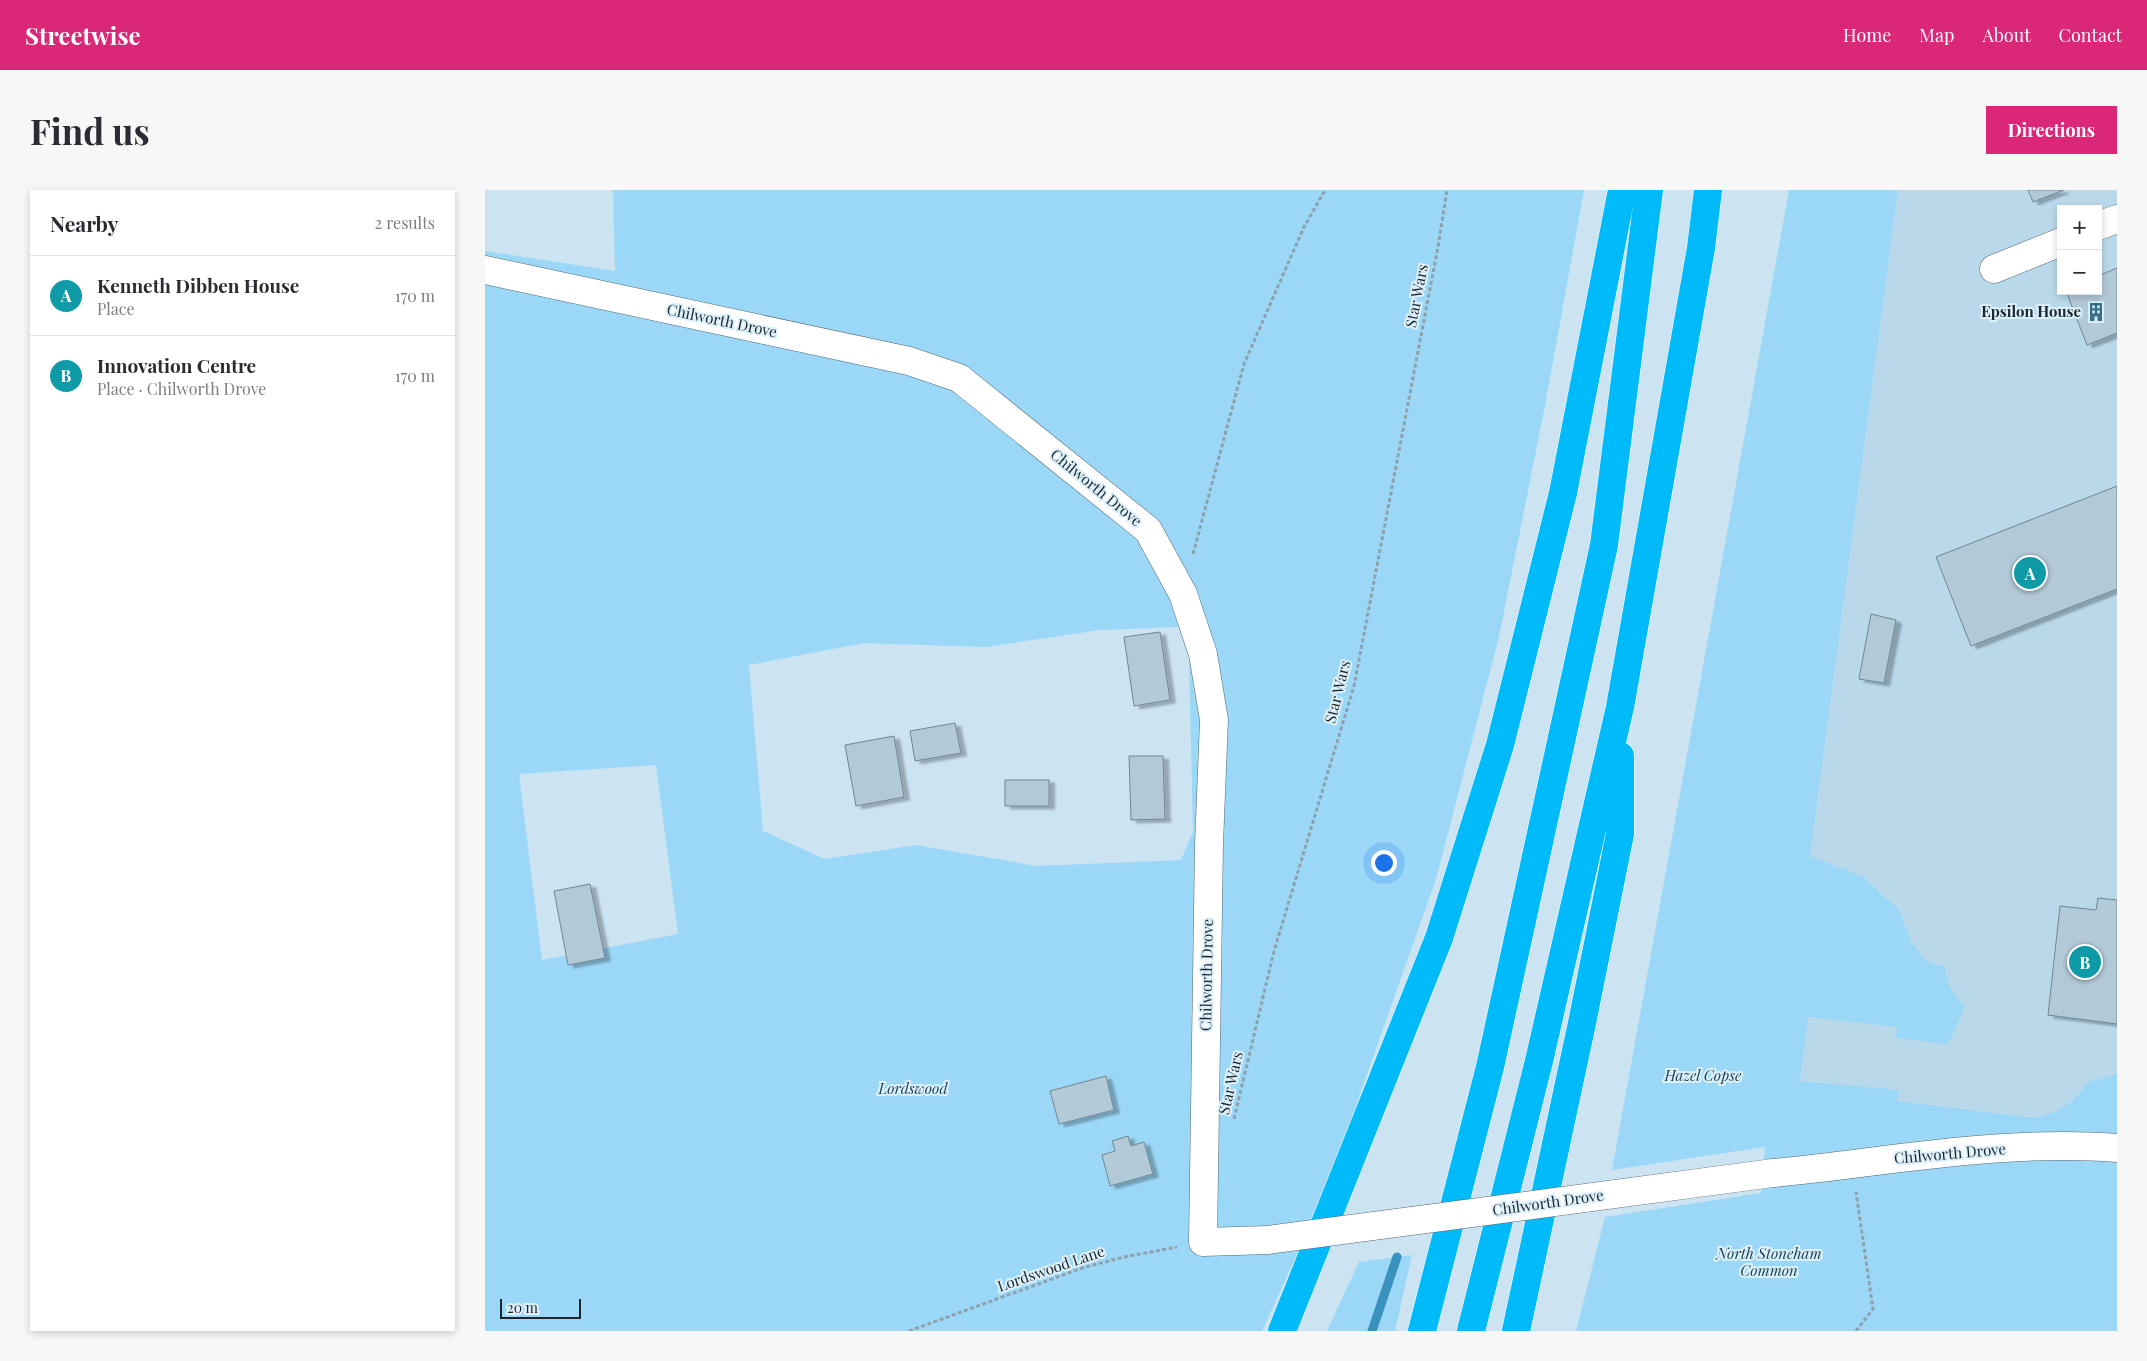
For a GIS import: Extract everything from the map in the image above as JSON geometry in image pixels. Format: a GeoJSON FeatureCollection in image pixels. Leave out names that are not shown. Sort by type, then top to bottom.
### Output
{"type":"FeatureCollection","features":[{"type":"Feature","properties":{"kind":"highway"},"geometry":{"type":"LineString","coordinates":[[1283,1331],[1439,938],[1500,745],[1563,493],[1622,190]]}},
{"type":"Feature","properties":{"kind":"highway"},"geometry":{"type":"LineString","coordinates":[[1422,1331],[1490,1068],[1604,545],[1649,190]]}},
{"type":"Feature","properties":{"kind":"highway"},"geometry":{"type":"LineString","coordinates":[[1471,1331],[1539,1061],[1620,707],[1701,248],[1708,190]]}},
{"type":"Feature","properties":{"kind":"highway"},"geometry":{"type":"LineString","coordinates":[[1516,1331],[1582,1023],[1620,834],[1620,707]]}},
{"type":"Feature","properties":{"kind":"street"},"geometry":{"type":"LineString","coordinates":[[2102,224],[2117,218]]}},
{"type":"Feature","properties":{"kind":"street"},"geometry":{"type":"LineString","coordinates":[[1994,269],[2057,244]]}},
{"type":"Feature","properties":{"kind":"street","name":"Chilworth Drove"},"geometry":{"type":"LineString","coordinates":[[485,270],[909,361],[959,378],[1149,530],[1183,594],[1203,654],[1214,720],[1209,844],[1203,1242],[1268,1240],[1773,1173],[1852,1166],[1919,1154],[2075,1145],[2117,1148]]}},
{"type":"Feature","properties":{"kind":"path"},"geometry":{"type":"LineString","coordinates":[[1183,594],[1244,364],[1304,227],[1325,190]]}},
{"type":"Feature","properties":{"kind":"path","name":"Star Wars"},"geometry":{"type":"LineString","coordinates":[[1232,1128],[1274,951],[1354,686],[1438,247],[1447,190]]}},
{"type":"Feature","properties":{"kind":"path"},"geometry":{"type":"LineString","coordinates":[[1852,1166],[1873,1309],[1855,1331]]}},
{"type":"Feature","properties":{"kind":"path","name":"Lordswood Lane"},"geometry":{"type":"LineString","coordinates":[[909,1331],[1082,1268],[1124,1257],[1203,1242]]}},
{"type":"Feature","properties":{"kind":"shaded area"},"geometry":{"type":"Polygon","coordinates":[[[1898,190],[2117,190],[2117,1203],[1765,1147],[1790,1003],[1898,190]]]}},
{"type":"Feature","properties":{"kind":"green space","name":"Lordswood"},"geometry":{"type":"Polygon","coordinates":[[[613,190],[1584,190],[1545,406],[1499,637],[1436,879],[1348,1128],[1294,1261],[1262,1331],[485,1331],[485,251],[615,271],[613,190]],[[1178,627],[1100,630],[986,647],[864,643],[749,665],[763,831],[825,859],[916,845],[1036,866],[1181,860],[1193,832],[1189,658],[1178,627]],[[656,765],[519,774],[542,960],[678,934],[656,765]]]}},
{"type":"Feature","properties":{"kind":"green space"},"geometry":{"type":"Polygon","coordinates":[[[1789,190],[1898,190],[1810,856],[1863,877],[1900,911],[1911,942],[1925,960],[1946,968],[1949,984],[1954,994],[1965,1007],[1948,1044],[1896,1038],[1897,1027],[1808,1017],[1800,1081],[1890,1089],[1899,1091],[1897,1101],[2034,1118],[2051,1114],[2071,1102],[2088,1082],[2117,1074],[2117,1331],[1576,1331],[1605,1217],[1761,1193],[1765,1147],[1612,1170],[1789,190]]]}},
{"type":"Feature","properties":{"kind":"green space"},"geometry":{"type":"Polygon","coordinates":[[[1412,1255],[1395,1331],[1327,1331],[1359,1262],[1412,1255]]]}},
{"type":"Feature","properties":{"kind":"building"},"geometry":{"type":"Polygon","coordinates":[[[2028,190],[2064,190],[2033,202],[2028,190]]]}},
{"type":"Feature","properties":{"kind":"building","name":"Epsilon House"},"geometry":{"type":"Polygon","coordinates":[[[2117,268],[2117,333],[2087,345],[2068,295],[2102,295],[2102,274],[2117,268]]]}},
{"type":"Feature","properties":{"kind":"building"},"geometry":{"type":"Polygon","coordinates":[[[2117,486],[2117,589],[1971,646],[1936,557],[2117,486]]]}},
{"type":"Feature","properties":{"kind":"building"},"geometry":{"type":"Polygon","coordinates":[[[1871,614],[1896,620],[1884,683],[1859,679],[1871,614]]]}},
{"type":"Feature","properties":{"kind":"building"},"geometry":{"type":"Polygon","coordinates":[[[1160,632],[1170,700],[1134,706],[1124,637],[1160,632]]]}},
{"type":"Feature","properties":{"kind":"building"},"geometry":{"type":"Polygon","coordinates":[[[955,723],[961,753],[915,761],[910,731],[955,723]]]}},
{"type":"Feature","properties":{"kind":"building"},"geometry":{"type":"Polygon","coordinates":[[[894,736],[904,797],[856,806],[845,745],[894,736]]]}},
{"type":"Feature","properties":{"kind":"building"},"geometry":{"type":"Polygon","coordinates":[[[1129,756],[1163,756],[1165,819],[1131,820],[1129,756]]]}},
{"type":"Feature","properties":{"kind":"building"},"geometry":{"type":"Polygon","coordinates":[[[1005,780],[1049,780],[1049,806],[1005,806],[1005,780]]]}},
{"type":"Feature","properties":{"kind":"building"},"geometry":{"type":"Polygon","coordinates":[[[590,884],[605,958],[568,965],[554,891],[590,884]]]}},
{"type":"Feature","properties":{"kind":"building"},"geometry":{"type":"Polygon","coordinates":[[[2098,898],[2117,900],[2117,1024],[2048,1015],[2060,906],[2096,910],[2098,898]]]}},
{"type":"Feature","properties":{"kind":"building"},"geometry":{"type":"Polygon","coordinates":[[[1106,1076],[1114,1110],[1059,1124],[1050,1091],[1106,1076]]]}},
{"type":"Feature","properties":{"kind":"building"},"geometry":{"type":"Polygon","coordinates":[[[1128,1136],[1131,1146],[1144,1142],[1153,1174],[1110,1186],[1102,1155],[1115,1151],[1112,1141],[1128,1136]]]}},
{"type":"Feature","properties":{"kind":"waterway"},"geometry":{"type":"LineString","coordinates":[[1372,1331],[1397,1257]]}},
{"type":"Feature","properties":{"kind":"place","name":"Epsilon House"},"geometry":{"type":"Point","coordinates":[2096,312]}},
{"type":"Feature","properties":{"kind":"place","name":"Kenneth Dibben House"},"geometry":{"type":"Point","coordinates":[2030,573]}},
{"type":"Feature","properties":{"kind":"place","name":"Innovation Centre"},"geometry":{"type":"Point","coordinates":[2085,962]}},
{"type":"Feature","properties":{"kind":"park label","name":"Hazel Copse"},"geometry":{"type":"Point","coordinates":[1703,1076]}},
{"type":"Feature","properties":{"kind":"park label","name":"North Stoneham Common"},"geometry":{"type":"Point","coordinates":[1769,1262]}}]}
